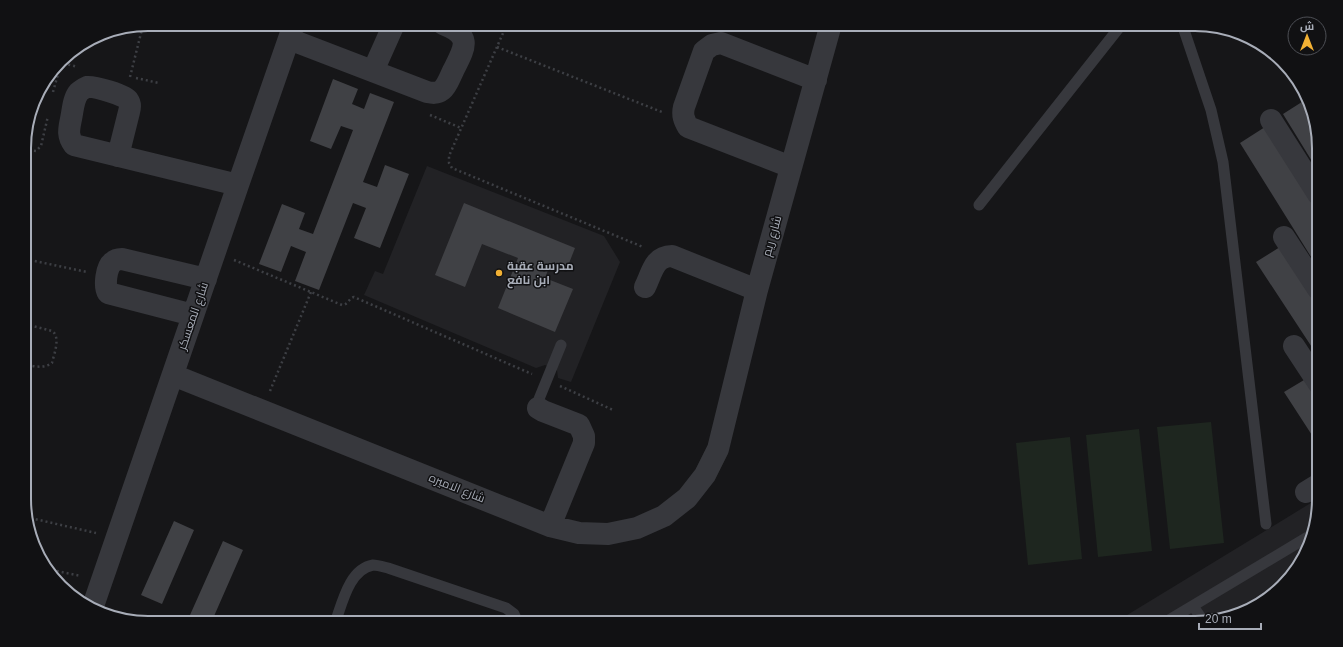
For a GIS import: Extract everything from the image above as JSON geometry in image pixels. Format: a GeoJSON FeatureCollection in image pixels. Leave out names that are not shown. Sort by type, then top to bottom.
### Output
{"type":"FeatureCollection","features":[{"type":"Feature","properties":{"kind":"street"},"geometry":{"type":"LineString","coordinates":[[292,31],[373,71],[427,92],[434,93],[442,91],[463,50],[464,42],[461,34],[457,31]]}},
{"type":"Feature","properties":{"kind":"street","name":"شارع المعسكر"},"geometry":{"type":"LineString","coordinates":[[94,603],[292,31]]}},
{"type":"Feature","properties":{"kind":"street"},"geometry":{"type":"LineString","coordinates":[[373,71],[391,31]]}},
{"type":"Feature","properties":{"kind":"street","name":"شارع ريم"},"geometry":{"type":"LineString","coordinates":[[718,449],[757,290],[829,31]]}},
{"type":"Feature","properties":{"kind":"street"},"geometry":{"type":"LineString","coordinates":[[791,167],[688,127],[682,114],[684,106],[704,51],[712,45],[721,43],[816,80]]}},
{"type":"Feature","properties":{"kind":"street"},"geometry":{"type":"LineString","coordinates":[[118,156],[130,106],[129,100],[125,96],[86,87],[80,91],[76,98],[68,132],[74,145],[118,156],[238,185]]}},
{"type":"Feature","properties":{"kind":"street"},"geometry":{"type":"LineString","coordinates":[[1271,120],[1312,185]]}},
{"type":"Feature","properties":{"kind":"street"},"geometry":{"type":"LineString","coordinates":[[1284,236],[1312,279]]}},
{"type":"Feature","properties":{"kind":"street"},"geometry":{"type":"LineString","coordinates":[[645,287],[657,261],[666,256],[672,256],[757,290]]}},
{"type":"Feature","properties":{"kind":"street"},"geometry":{"type":"LineString","coordinates":[[193,315],[112,295],[105,289],[110,265],[113,261],[122,259],[206,279]]}},
{"type":"Feature","properties":{"kind":"street"},"geometry":{"type":"LineString","coordinates":[[1294,346],[1312,373]]}},
{"type":"Feature","properties":{"kind":"street","name":"شارع الاميره"},"geometry":{"type":"LineString","coordinates":[[172,375],[550,526],[579,533],[608,534],[637,528],[664,516],[687,498],[705,476],[718,449]]}},
{"type":"Feature","properties":{"kind":"street"},"geometry":{"type":"LineString","coordinates":[[538,408],[543,412],[579,425],[584,436],[584,443],[550,526]]}},
{"type":"Feature","properties":{"kind":"lane"},"geometry":{"type":"LineString","coordinates":[[979,205],[1116,31]]}},
{"type":"Feature","properties":{"kind":"lane"},"geometry":{"type":"LineString","coordinates":[[1184,31],[1211,110],[1223,162],[1266,524]]}},
{"type":"Feature","properties":{"kind":"lane"},"geometry":{"type":"LineString","coordinates":[[538,408],[539,399],[561,345]]}},
{"type":"Feature","properties":{"kind":"lane"},"geometry":{"type":"LineString","coordinates":[[1176,616],[1306,537]]}},
{"type":"Feature","properties":{"kind":"lane"},"geometry":{"type":"LineString","coordinates":[[338,616],[350,583],[359,571],[373,565],[388,568],[506,608],[515,616]]}},
{"type":"Feature","properties":{"kind":"lane"},"geometry":{"type":"LineString","coordinates":[[1193,606],[1200,616]]}},
{"type":"Feature","properties":{"kind":"path"},"geometry":{"type":"LineString","coordinates":[[125,96],[142,31]]}},
{"type":"Feature","properties":{"kind":"path"},"geometry":{"type":"LineString","coordinates":[[504,31],[449,156],[449,163],[452,168],[666,256]]}},
{"type":"Feature","properties":{"kind":"path"},"geometry":{"type":"LineString","coordinates":[[497,47],[684,121]]}},
{"type":"Feature","properties":{"kind":"path"},"geometry":{"type":"LineString","coordinates":[[215,252],[342,305],[347,304],[352,297],[357,298],[613,410]]}},
{"type":"Feature","properties":{"kind":"path"},"geometry":{"type":"LineString","coordinates":[[31,260],[107,276]]}},
{"type":"Feature","properties":{"kind":"path"},"geometry":{"type":"LineString","coordinates":[[262,410],[311,292]]}},
{"type":"Feature","properties":{"kind":"path"},"geometry":{"type":"LineString","coordinates":[[31,326],[52,331],[56,333],[57,338],[52,363],[48,366],[41,367],[31,366]]}},
{"type":"Feature","properties":{"kind":"path"},"geometry":{"type":"LineString","coordinates":[[33,519],[116,537]]}},
{"type":"Feature","properties":{"kind":"path"},"geometry":{"type":"LineString","coordinates":[[56,571],[101,581]]}},
{"type":"Feature","properties":{"kind":"shaded area","name":"مدرسة عقبة ابن نافع"},"geometry":{"type":"Polygon","coordinates":[[[427,166],[604,236],[620,262],[571,382],[558,378],[557,370],[545,365],[536,368],[364,295],[375,271],[383,274],[427,166]]]}},
{"type":"Feature","properties":{"kind":"shaded area"},"geometry":{"type":"Polygon","coordinates":[[[1211,422],[1224,543],[1170,549],[1157,427],[1211,422]]]}},
{"type":"Feature","properties":{"kind":"shaded area"},"geometry":{"type":"Polygon","coordinates":[[[1139,429],[1152,551],[1098,557],[1086,435],[1139,429]]]}},
{"type":"Feature","properties":{"kind":"shaded area"},"geometry":{"type":"Polygon","coordinates":[[[1070,437],[1082,559],[1028,565],[1016,443],[1070,437]]]}},
{"type":"Feature","properties":{"kind":"shaded area"},"geometry":{"type":"Polygon","coordinates":[[[1312,502],[1310,522],[1306,537],[1296,558],[1278,582],[1266,592],[1247,604],[1233,610],[1203,616],[1125,616],[1312,502]]]}},
{"type":"Feature","properties":{"kind":"building"},"geometry":{"type":"Polygon","coordinates":[[[333,79],[358,89],[352,104],[364,109],[370,93],[394,102],[363,182],[377,187],[385,165],[409,174],[380,248],[354,238],[366,208],[353,203],[319,290],[295,281],[306,252],[291,246],[281,272],[259,264],[282,204],[305,213],[299,229],[313,234],[353,130],[341,126],[331,149],[310,141],[333,79]]]}},
{"type":"Feature","properties":{"kind":"building"},"geometry":{"type":"Polygon","coordinates":[[[1302,102],[1311,133],[1312,161],[1283,114],[1302,102]]]}},
{"type":"Feature","properties":{"kind":"building"},"geometry":{"type":"Polygon","coordinates":[[[1265,127],[1312,202],[1312,258],[1240,143],[1265,127]]]}},
{"type":"Feature","properties":{"kind":"building"},"geometry":{"type":"Polygon","coordinates":[[[464,203],[575,248],[566,271],[550,265],[545,278],[573,289],[555,332],[498,308],[518,258],[482,244],[465,287],[435,275],[464,203]]]}},
{"type":"Feature","properties":{"kind":"building"},"geometry":{"type":"Polygon","coordinates":[[[1280,247],[1312,297],[1312,347],[1256,262],[1280,247]]]}},
{"type":"Feature","properties":{"kind":"building"},"geometry":{"type":"Polygon","coordinates":[[[1304,380],[1312,392],[1312,435],[1284,392],[1304,380]]]}},
{"type":"Feature","properties":{"kind":"building"},"geometry":{"type":"Polygon","coordinates":[[[174,521],[194,530],[162,604],[141,595],[174,521]]]}},
{"type":"Feature","properties":{"kind":"building"},"geometry":{"type":"Polygon","coordinates":[[[223,541],[243,550],[214,616],[190,615],[223,541]]]}},
{"type":"Feature","properties":{"kind":"place","name":"مدرسة عقبة ابن نافع"},"geometry":{"type":"Point","coordinates":[499,273]}}]}
